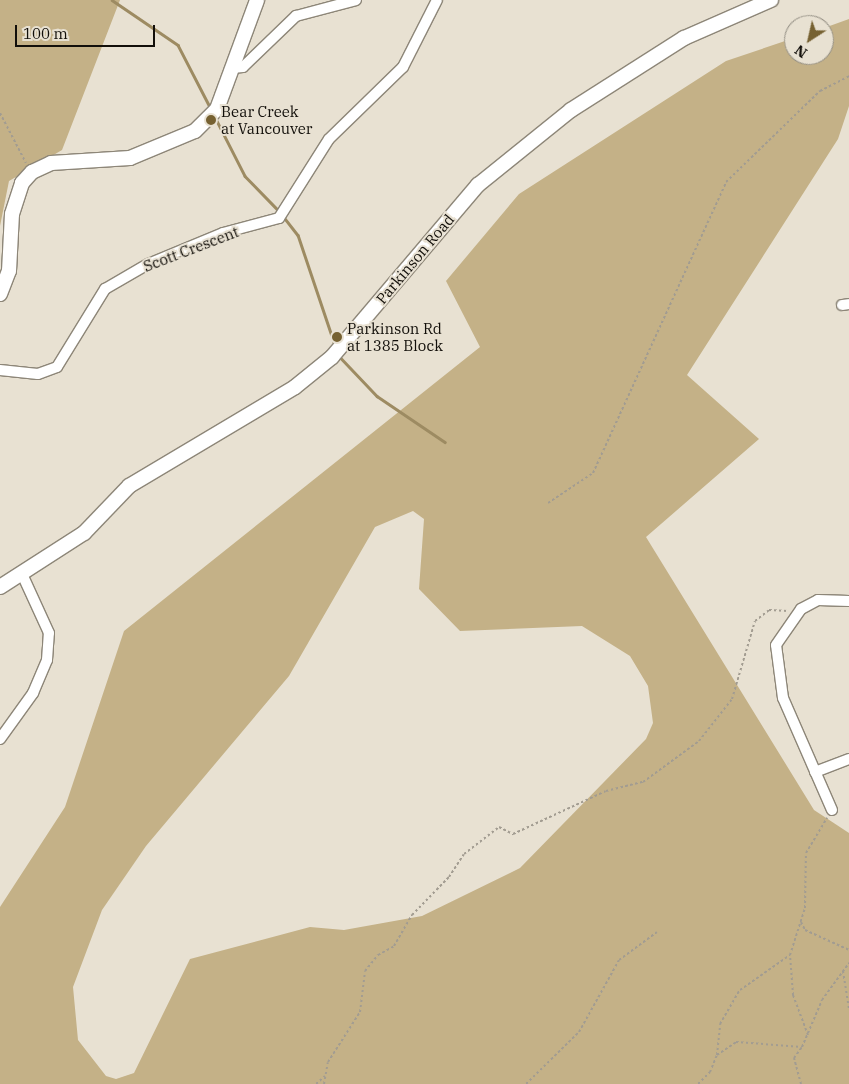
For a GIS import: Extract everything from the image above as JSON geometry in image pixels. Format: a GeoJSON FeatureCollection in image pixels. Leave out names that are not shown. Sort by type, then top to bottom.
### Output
{"type":"FeatureCollection","features":[{"type":"Feature","properties":{"kind":"street"},"geometry":{"type":"LineString","coordinates":[[0,294],[9,271],[15,198],[32,172],[51,163],[130,158],[195,130],[217,109],[257,0]]}},
{"type":"Feature","properties":{"kind":"street"},"geometry":{"type":"LineString","coordinates":[[232,68],[243,67],[296,16],[356,0]]}},
{"type":"Feature","properties":{"kind":"street","name":"Scott Crescent"},"geometry":{"type":"LineString","coordinates":[[0,370],[38,374],[57,367],[105,289],[148,264],[223,233],[279,218],[329,139],[403,67],[437,0]]}},
{"type":"Feature","properties":{"kind":"street","name":"Parkinson Road"},"geometry":{"type":"LineString","coordinates":[[0,587],[84,533],[129,486],[295,387],[332,357],[478,185],[571,110],[684,38],[770,0]]}},
{"type":"Feature","properties":{"kind":"street"},"geometry":{"type":"LineString","coordinates":[[0,739],[33,693],[48,660],[49,633],[22,574]]}},
{"type":"Feature","properties":{"kind":"street"},"geometry":{"type":"LineString","coordinates":[[832,810],[782,698],[775,666],[776,645],[798,612],[818,600],[849,601]]}},
{"type":"Feature","properties":{"kind":"street"},"geometry":{"type":"LineString","coordinates":[[815,772],[849,759]]}},
{"type":"Feature","properties":{"kind":"path"},"geometry":{"type":"LineString","coordinates":[[548,503],[593,472],[726,182],[820,91],[849,76]]}},
{"type":"Feature","properties":{"kind":"path"},"geometry":{"type":"LineString","coordinates":[[0,113],[32,172]]}},
{"type":"Feature","properties":{"kind":"path"},"geometry":{"type":"LineString","coordinates":[[324,1084],[328,1062],[360,1012],[365,972],[378,955],[394,946],[412,915],[449,877],[464,854],[499,827],[513,834],[651,776],[698,742],[732,699],[755,621],[769,610],[798,612]]}},
{"type":"Feature","properties":{"kind":"path"},"geometry":{"type":"LineString","coordinates":[[808,1034],[793,995],[790,955],[806,894],[806,853],[832,810]]}},
{"type":"Feature","properties":{"kind":"path"},"geometry":{"type":"LineString","coordinates":[[800,922],[806,930],[849,950]]}},
{"type":"Feature","properties":{"kind":"path"},"geometry":{"type":"LineString","coordinates":[[526,1084],[579,1032],[619,960],[656,932]]}},
{"type":"Feature","properties":{"kind":"path"},"geometry":{"type":"LineString","coordinates":[[698,1084],[710,1072],[717,1055],[720,1024],[740,990],[790,955]]}},
{"type":"Feature","properties":{"kind":"path"},"geometry":{"type":"LineString","coordinates":[[801,1084],[794,1058],[802,1047],[822,1000],[849,963]]}},
{"type":"Feature","properties":{"kind":"path"},"geometry":{"type":"LineString","coordinates":[[843,971],[849,1010]]}},
{"type":"Feature","properties":{"kind":"path"},"geometry":{"type":"LineString","coordinates":[[717,1055],[746,1040],[802,1047]]}},
{"type":"Feature","properties":{"kind":"path"},"geometry":{"type":"LineString","coordinates":[[316,1084],[325,1076]]}},
{"type":"Feature","properties":{"kind":"shaded area"},"geometry":{"type":"Polygon","coordinates":[[[0,0],[120,0],[62,150],[9,181],[0,226],[0,0]]]}},
{"type":"Feature","properties":{"kind":"shaded area"},"geometry":{"type":"Polygon","coordinates":[[[849,19],[849,106],[838,139],[687,375],[759,439],[646,537],[814,810],[849,833],[849,1084],[0,1084],[0,907],[65,807],[124,631],[480,347],[446,281],[519,194],[726,61],[784,41],[784,65],[834,65],[834,24],[849,19]],[[413,511],[375,527],[289,676],[146,846],[102,910],[73,987],[78,1040],[106,1076],[116,1079],[134,1073],[190,959],[310,927],[344,930],[422,916],[520,868],[646,739],[653,723],[648,686],[630,656],[582,626],[460,631],[419,589],[424,519],[413,511]]]}},
{"type":"Feature","properties":{"kind":"waterway"},"geometry":{"type":"LineString","coordinates":[[112,0],[178,45],[211,109]]}},
{"type":"Feature","properties":{"kind":"waterway"},"geometry":{"type":"LineString","coordinates":[[215,117],[245,176],[280,212]]}},
{"type":"Feature","properties":{"kind":"waterway"},"geometry":{"type":"LineString","coordinates":[[283,216],[298,235],[335,345]]}},
{"type":"Feature","properties":{"kind":"waterway"},"geometry":{"type":"LineString","coordinates":[[340,357],[377,396],[445,442]]}},
{"type":"Feature","properties":{"kind":"place","name":"Bear Creek at Vancouver"},"geometry":{"type":"Point","coordinates":[211,120]}},
{"type":"Feature","properties":{"kind":"place","name":"Parkinson Rd at 1385 Block"},"geometry":{"type":"Point","coordinates":[337,337]}}]}
